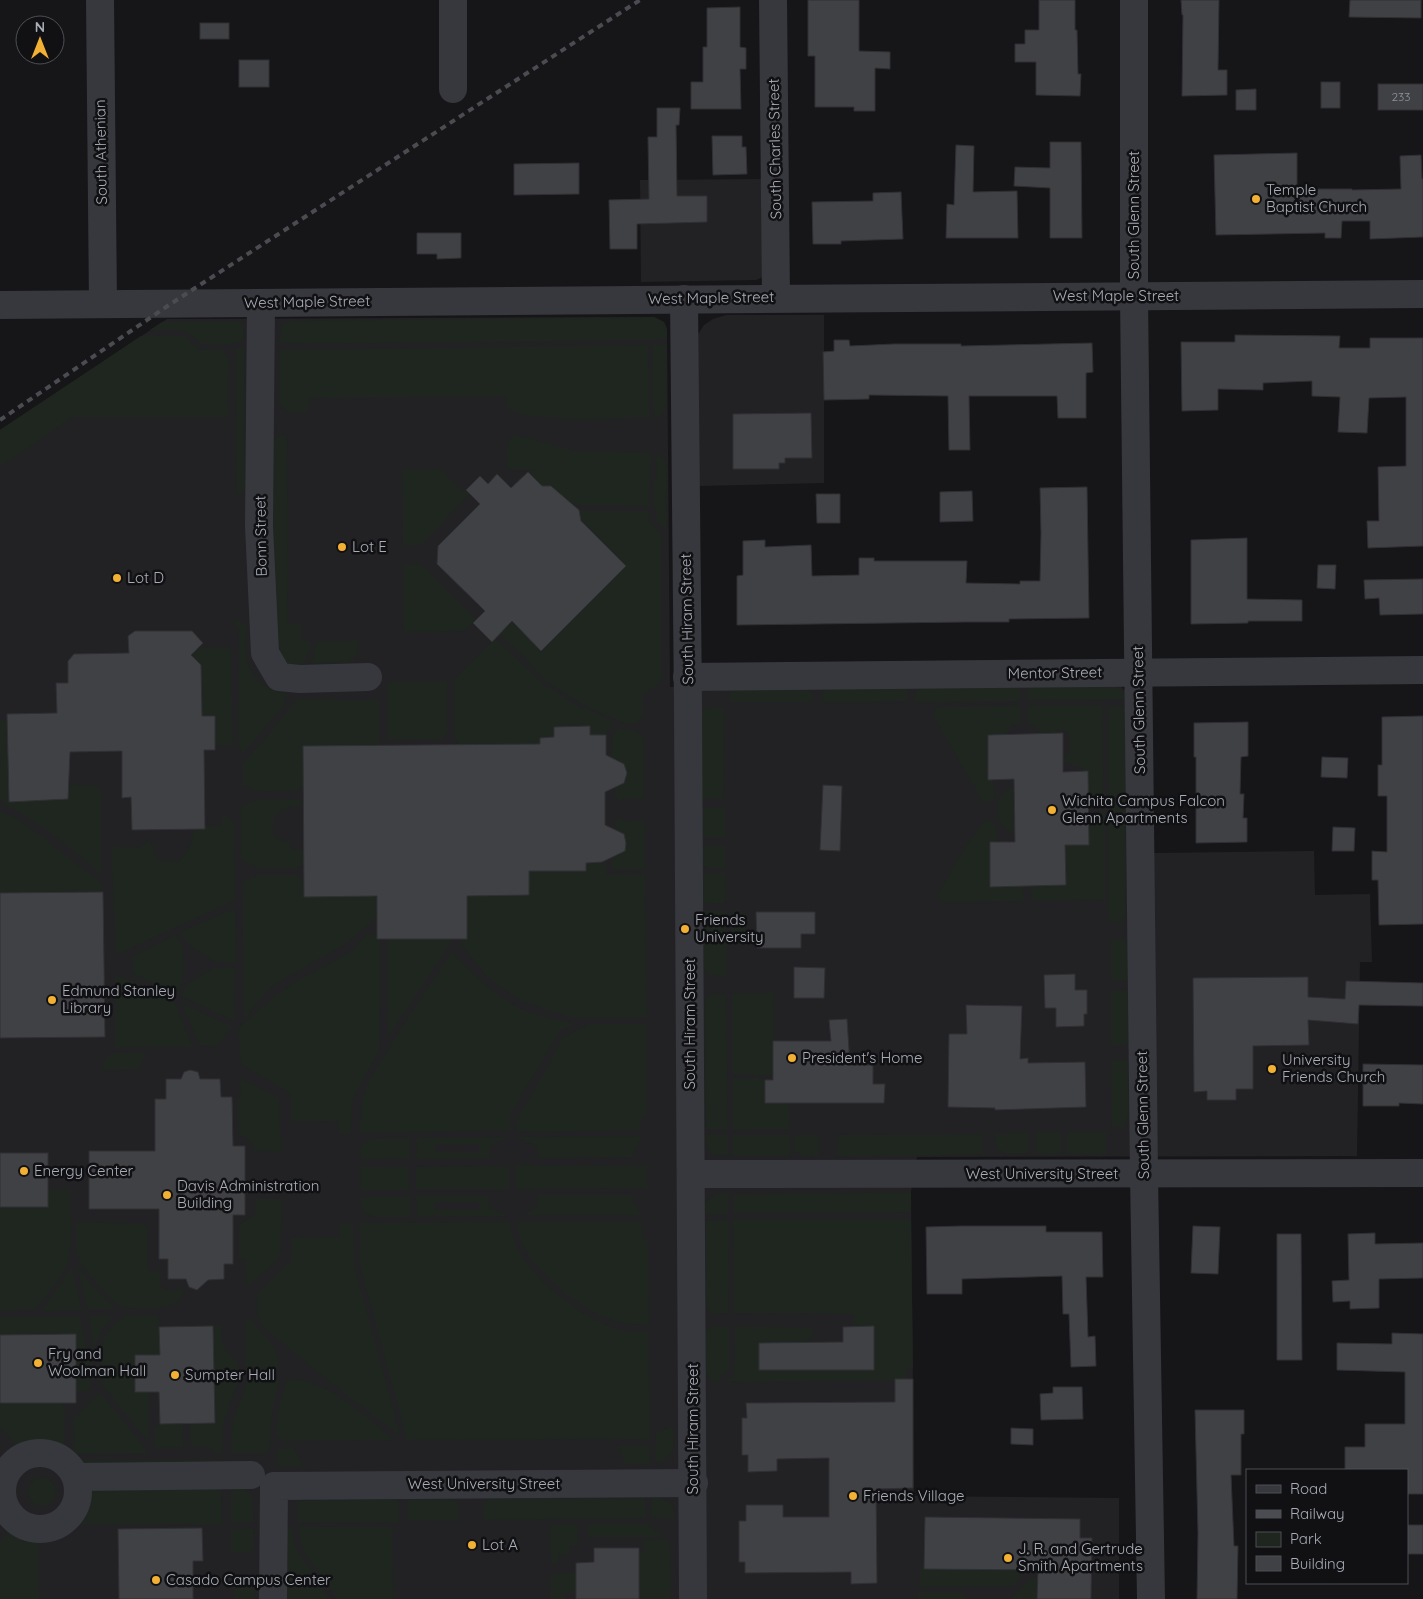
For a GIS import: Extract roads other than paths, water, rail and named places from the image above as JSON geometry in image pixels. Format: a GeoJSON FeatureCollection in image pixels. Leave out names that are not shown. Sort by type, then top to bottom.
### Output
{"type":"FeatureCollection","features":[{"type":"Feature","properties":{"kind":"street","name":"South Athenian"},"geometry":{"type":"LineString","coordinates":[[100,0],[103,304]]}},
{"type":"Feature","properties":{"kind":"street"},"geometry":{"type":"LineString","coordinates":[[453,0],[453,89]]}},
{"type":"Feature","properties":{"kind":"street","name":"South Charles Street"},"geometry":{"type":"LineString","coordinates":[[773,0],[776,298]]}},
{"type":"Feature","properties":{"kind":"street","name":"South Glenn Street"},"geometry":{"type":"LineString","coordinates":[[1134,0],[1134,296],[1150,1599]]}},
{"type":"Feature","properties":{"kind":"street","name":"West Maple Street"},"geometry":{"type":"LineString","coordinates":[[0,305],[1423,294]]}},
{"type":"Feature","properties":{"kind":"street","name":"South Hiram Street"},"geometry":{"type":"LineString","coordinates":[[684,299],[694,1483],[693,1599]]}},
{"type":"Feature","properties":{"kind":"street","name":"Bonn Street"},"geometry":{"type":"LineString","coordinates":[[261,303],[260,526],[265,652],[279,677],[300,679],[368,677]]}},
{"type":"Feature","properties":{"kind":"street","name":"Mentor Street"},"geometry":{"type":"LineString","coordinates":[[687,677],[1423,670]]}},
{"type":"Feature","properties":{"kind":"street","name":"West University Street"},"geometry":{"type":"LineString","coordinates":[[691,1174],[1423,1172]]}},
{"type":"Feature","properties":{"kind":"street"},"geometry":{"type":"LineString","coordinates":[[44,1453],[55,1456],[71,1469],[76,1477],[79,1488],[74,1510],[67,1519],[57,1526],[48,1529],[31,1528],[14,1520],[5,1507],[1,1493],[3,1481],[8,1470],[17,1460],[33,1454],[44,1453]]}},
{"type":"Feature","properties":{"kind":"street","name":"West University Street"},"geometry":{"type":"LineString","coordinates":[[76,1477],[694,1483]]}},
{"type":"Feature","properties":{"kind":"street"},"geometry":{"type":"LineString","coordinates":[[262,1480],[274,1599]]}},
{"type":"Feature","properties":{"kind":"railway"},"geometry":{"type":"LineString","coordinates":[[0,420],[172,303],[640,0]]}},
{"type":"Feature","properties":{"kind":"place","name":"Temple Baptist Church"},"geometry":{"type":"Point","coordinates":[1256,199]}},
{"type":"Feature","properties":{"kind":"place","name":"Lot E"},"geometry":{"type":"Point","coordinates":[342,547]}},
{"type":"Feature","properties":{"kind":"place","name":"Lot D"},"geometry":{"type":"Point","coordinates":[117,578]}},
{"type":"Feature","properties":{"kind":"place","name":"Wichita Campus Falcon Glenn Apartments"},"geometry":{"type":"Point","coordinates":[1052,810]}},
{"type":"Feature","properties":{"kind":"place","name":"Friends University"},"geometry":{"type":"Point","coordinates":[685,929]}},
{"type":"Feature","properties":{"kind":"place","name":"Edmund Stanley Library"},"geometry":{"type":"Point","coordinates":[52,1000]}},
{"type":"Feature","properties":{"kind":"place","name":"President's Home"},"geometry":{"type":"Point","coordinates":[792,1058]}},
{"type":"Feature","properties":{"kind":"place","name":"University Friends Church"},"geometry":{"type":"Point","coordinates":[1272,1069]}},
{"type":"Feature","properties":{"kind":"place","name":"Energy Center"},"geometry":{"type":"Point","coordinates":[24,1171]}},
{"type":"Feature","properties":{"kind":"place","name":"Davis Administration Building"},"geometry":{"type":"Point","coordinates":[167,1195]}},
{"type":"Feature","properties":{"kind":"place","name":"Fry and Woolman Hall"},"geometry":{"type":"Point","coordinates":[38,1363]}},
{"type":"Feature","properties":{"kind":"place","name":"Sumpter Hall"},"geometry":{"type":"Point","coordinates":[175,1375]}},
{"type":"Feature","properties":{"kind":"place","name":"Friends Village"},"geometry":{"type":"Point","coordinates":[853,1496]}},
{"type":"Feature","properties":{"kind":"place","name":"Lot A"},"geometry":{"type":"Point","coordinates":[472,1545]}},
{"type":"Feature","properties":{"kind":"place","name":"J. R. and Gertrude Smith Apartments"},"geometry":{"type":"Point","coordinates":[1008,1558]}},
{"type":"Feature","properties":{"kind":"place","name":"Casado Campus Center"},"geometry":{"type":"Point","coordinates":[156,1580]}}]}
